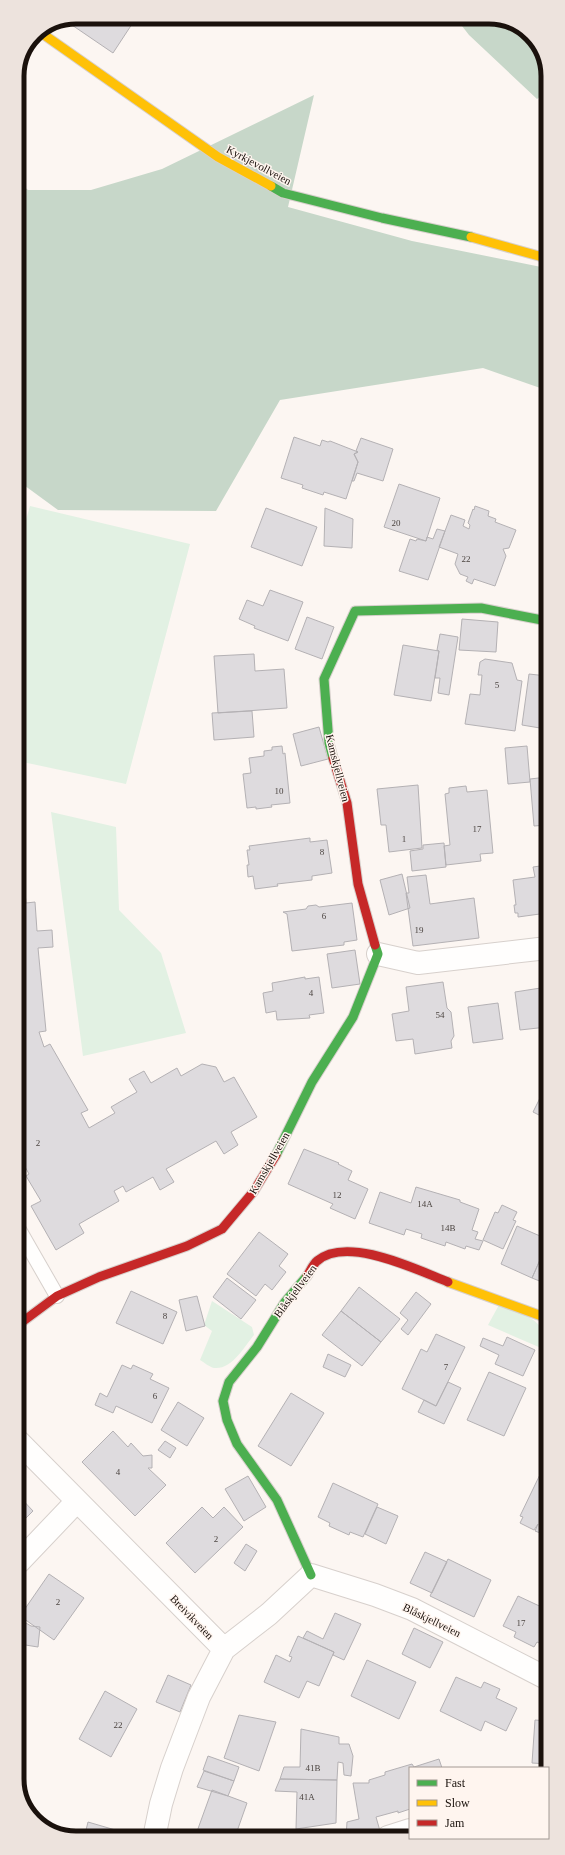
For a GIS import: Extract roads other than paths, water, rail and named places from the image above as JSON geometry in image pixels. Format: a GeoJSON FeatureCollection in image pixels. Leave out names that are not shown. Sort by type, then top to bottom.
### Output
{"type":"FeatureCollection","features":[{"type":"Feature","properties":{"kind":"street","name":"Kyrkjevollveien"},"geometry":{"type":"LineString","coordinates":[[44,35],[218,157],[283,193],[382,218],[465,235],[541,257]]}},
{"type":"Feature","properties":{"kind":"street","name":"Kamskjellveien"},"geometry":{"type":"LineString","coordinates":[[24,1321],[57,1296],[99,1277],[187,1246],[222,1229],[254,1191],[278,1152],[312,1082],[353,1017],[378,954],[358,884],[347,803],[329,743],[324,679],[355,611],[481,608],[541,620]]}},
{"type":"Feature","properties":{"kind":"street"},"geometry":{"type":"LineString","coordinates":[[378,954],[418,963],[541,949]]}},
{"type":"Feature","properties":{"kind":"street","name":"Blåskjellveien"},"geometry":{"type":"LineString","coordinates":[[541,1316],[460,1287],[386,1257],[351,1251],[331,1254],[317,1261],[304,1282],[285,1302],[257,1347],[229,1382],[223,1402],[226,1420],[237,1444],[277,1500],[311,1575],[375,1594],[412,1609],[541,1675]]}},
{"type":"Feature","properties":{"kind":"street","name":"Breivikveien"},"geometry":{"type":"LineString","coordinates":[[24,1448],[224,1650]]}},
{"type":"Feature","properties":{"kind":"street"},"geometry":{"type":"LineString","coordinates":[[24,1557],[77,1501]]}},
{"type":"Feature","properties":{"kind":"street"},"geometry":{"type":"LineString","coordinates":[[155,1831],[161,1804],[172,1768],[199,1697],[224,1650],[269,1614],[311,1575]]}},
{"type":"Feature","properties":{"kind":"lane"},"geometry":{"type":"LineString","coordinates":[[24,1238],[57,1296]]}}]}
